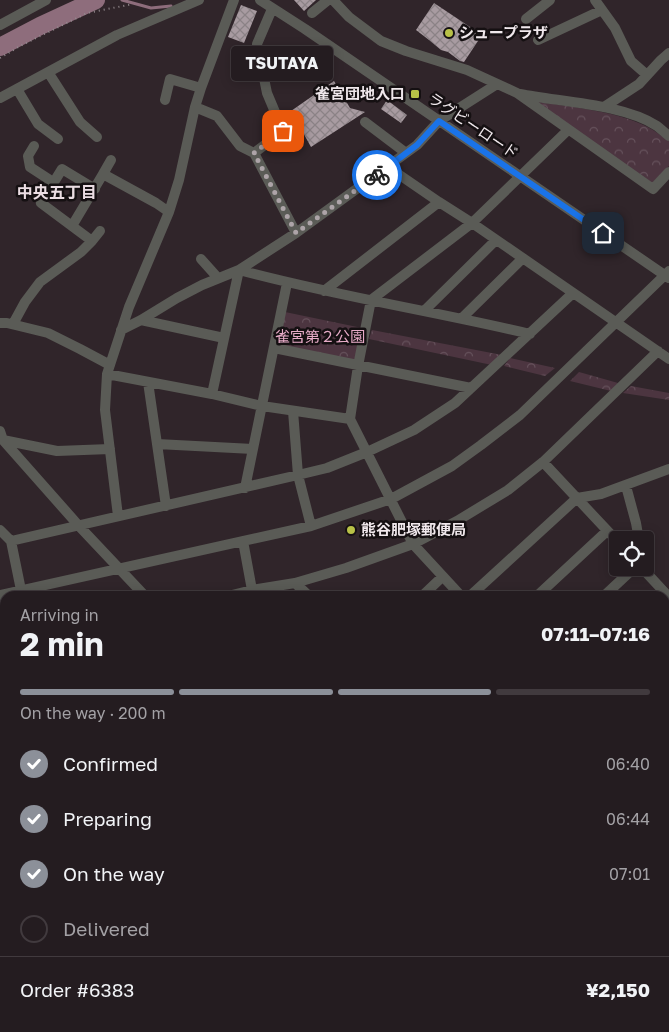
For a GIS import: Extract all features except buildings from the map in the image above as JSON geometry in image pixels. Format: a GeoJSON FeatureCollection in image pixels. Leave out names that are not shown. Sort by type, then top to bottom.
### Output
{"type":"FeatureCollection","features":[{"type":"Feature","properties":{"kind":"street"},"geometry":{"type":"LineString","coordinates":[[0,25],[46,0]]}},
{"type":"Feature","properties":{"kind":"street"},"geometry":{"type":"LineString","coordinates":[[1,96],[16,90],[117,34],[199,0]]}},
{"type":"Feature","properties":{"kind":"street"},"geometry":{"type":"LineString","coordinates":[[118,516],[105,410],[108,370],[129,307],[169,212],[179,180],[201,88],[234,0]]}},
{"type":"Feature","properties":{"kind":"street","name":"ラグビーロード"},"geometry":{"type":"LineString","coordinates":[[260,0],[668,275]]}},
{"type":"Feature","properties":{"kind":"street"},"geometry":{"type":"LineString","coordinates":[[312,13],[328,0]]}},
{"type":"Feature","properties":{"kind":"street"},"geometry":{"type":"LineString","coordinates":[[332,0],[349,17],[381,41],[467,70],[517,93],[604,107],[633,115],[655,125],[669,136]]}},
{"type":"Feature","properties":{"kind":"street"},"geometry":{"type":"LineString","coordinates":[[596,0],[615,28],[631,61],[647,75]]}},
{"type":"Feature","properties":{"kind":"street"},"geometry":{"type":"LineString","coordinates":[[526,19],[548,1]]}},
{"type":"Feature","properties":{"kind":"street"},"geometry":{"type":"LineString","coordinates":[[254,153],[283,131],[267,92],[257,44],[272,8]]}},
{"type":"Feature","properties":{"kind":"street"},"geometry":{"type":"LineString","coordinates":[[538,40],[602,10]]}},
{"type":"Feature","properties":{"kind":"street"},"geometry":{"type":"LineString","coordinates":[[604,107],[639,84],[660,60],[669,53]]}},
{"type":"Feature","properties":{"kind":"street"},"geometry":{"type":"LineString","coordinates":[[48,72],[80,122],[97,137]]}},
{"type":"Feature","properties":{"kind":"street"},"geometry":{"type":"LineString","coordinates":[[165,100],[170,79],[201,88]]}},
{"type":"Feature","properties":{"kind":"street"},"geometry":{"type":"LineString","coordinates":[[121,330],[202,285],[239,270],[296,233],[406,154],[439,121],[497,84]]}},
{"type":"Feature","properties":{"kind":"street"},"geometry":{"type":"LineString","coordinates":[[16,90],[38,124],[58,139]]}},
{"type":"Feature","properties":{"kind":"street"},"geometry":{"type":"LineString","coordinates":[[517,93],[652,188],[669,172]]}},
{"type":"Feature","properties":{"kind":"street"},"geometry":{"type":"LineString","coordinates":[[196,107],[217,116],[240,146],[254,153],[296,233]]}},
{"type":"Feature","properties":{"kind":"street"},"geometry":{"type":"LineString","coordinates":[[365,122],[406,154]]}},
{"type":"Feature","properties":{"kind":"street"},"geometry":{"type":"LineString","coordinates":[[456,591],[414,544],[350,419],[370,300],[472,223],[568,130]]}},
{"type":"Feature","properties":{"kind":"street"},"geometry":{"type":"LineString","coordinates":[[34,146],[28,156],[30,167],[53,182]]}},
{"type":"Feature","properties":{"kind":"street"},"geometry":{"type":"LineString","coordinates":[[72,226],[111,160]]}},
{"type":"Feature","properties":{"kind":"street"},"geometry":{"type":"LineString","coordinates":[[388,167],[573,292],[669,360]]}},
{"type":"Feature","properties":{"kind":"street"},"geometry":{"type":"LineString","coordinates":[[92,241],[41,203],[62,168],[95,189]]}},
{"type":"Feature","properties":{"kind":"street"},"geometry":{"type":"LineString","coordinates":[[104,174],[169,212]]}},
{"type":"Feature","properties":{"kind":"street"},"geometry":{"type":"LineString","coordinates":[[324,290],[439,202]]}},
{"type":"Feature","properties":{"kind":"street"},"geometry":{"type":"LineString","coordinates":[[13,324],[25,302],[40,282],[80,252],[100,231]]}},
{"type":"Feature","properties":{"kind":"street"},"geometry":{"type":"LineString","coordinates":[[424,311],[496,240]]}},
{"type":"Feature","properties":{"kind":"street"},"geometry":{"type":"LineString","coordinates":[[462,318],[523,258]]}},
{"type":"Feature","properties":{"kind":"street"},"geometry":{"type":"LineString","coordinates":[[201,259],[218,278]]}},
{"type":"Feature","properties":{"kind":"street"},"geometry":{"type":"LineString","coordinates":[[239,270],[287,283],[462,318],[530,334]]}},
{"type":"Feature","properties":{"kind":"street"},"geometry":{"type":"LineString","coordinates":[[212,394],[239,270]]}},
{"type":"Feature","properties":{"kind":"street"},"geometry":{"type":"LineString","coordinates":[[30,591],[119,568],[311,526],[391,499],[452,466],[520,415],[616,322],[668,275]]}},
{"type":"Feature","properties":{"kind":"street"},"geometry":{"type":"LineString","coordinates":[[245,488],[287,283]]}},
{"type":"Feature","properties":{"kind":"street"},"geometry":{"type":"LineString","coordinates":[[11,542],[327,468],[367,452],[414,430],[456,403],[573,292]]}},
{"type":"Feature","properties":{"kind":"street"},"geometry":{"type":"LineString","coordinates":[[142,320],[224,338]]}},
{"type":"Feature","properties":{"kind":"street"},"geometry":{"type":"LineString","coordinates":[[0,323],[13,324],[48,333],[108,370],[148,382],[262,406],[350,419]]}},
{"type":"Feature","properties":{"kind":"street"},"geometry":{"type":"LineString","coordinates":[[274,348],[471,388]]}},
{"type":"Feature","properties":{"kind":"street"},"geometry":{"type":"LineString","coordinates":[[248,591],[295,583],[346,568],[414,544],[457,521],[508,490],[543,462],[658,351]]}},
{"type":"Feature","properties":{"kind":"street"},"geometry":{"type":"LineString","coordinates":[[148,382],[166,506]]}},
{"type":"Feature","properties":{"kind":"street"},"geometry":{"type":"LineString","coordinates":[[293,411],[298,475],[311,526]]}},
{"type":"Feature","properties":{"kind":"street"},"geometry":{"type":"LineString","coordinates":[[1,439],[57,451],[110,449]]}},
{"type":"Feature","properties":{"kind":"street"},"geometry":{"type":"LineString","coordinates":[[1,439],[140,591]]}},
{"type":"Feature","properties":{"kind":"street"},"geometry":{"type":"LineString","coordinates":[[157,444],[253,448]]}},
{"type":"Feature","properties":{"kind":"street"},"geometry":{"type":"LineString","coordinates":[[542,591],[607,531],[543,462]]}},
{"type":"Feature","properties":{"kind":"street"},"geometry":{"type":"LineString","coordinates":[[475,591],[576,498],[601,494],[626,486],[669,468]]}},
{"type":"Feature","properties":{"kind":"street"},"geometry":{"type":"LineString","coordinates":[[626,486],[637,531]]}},
{"type":"Feature","properties":{"kind":"street"},"geometry":{"type":"LineString","coordinates":[[0,530],[11,542],[22,591]]}},
{"type":"Feature","properties":{"kind":"street"},"geometry":{"type":"LineString","coordinates":[[243,541],[252,590]]}},
{"type":"Feature","properties":{"kind":"street"},"geometry":{"type":"LineString","coordinates":[[609,591],[625,576]]}},
{"type":"Feature","properties":{"kind":"street"},"geometry":{"type":"LineString","coordinates":[[649,576],[663,591]]}},
{"type":"Feature","properties":{"kind":"street"},"geometry":{"type":"LineString","coordinates":[[427,591],[442,577]]}},
{"type":"Feature","properties":{"kind":"street"},"geometry":{"type":"LineString","coordinates":[[295,583],[303,591]]}},
{"type":"Feature","properties":{"kind":"path"},"geometry":{"type":"LineString","coordinates":[[0,58],[20,46],[88,13],[133,4]]}},
{"type":"Feature","properties":{"kind":"green space"},"geometry":{"type":"Polygon","coordinates":[[[533,101],[611,114],[626,118],[653,130],[669,141],[669,166],[652,183],[533,101]]]}},
{"type":"Feature","properties":{"kind":"green space","name":"雀宮第２公園"},"geometry":{"type":"Polygon","coordinates":[[[285,312],[362,328],[354,362],[280,346],[285,312]]]}},
{"type":"Feature","properties":{"kind":"green space"},"geometry":{"type":"Polygon","coordinates":[[[372,330],[502,355],[492,365],[369,339],[372,330]]]}},
{"type":"Feature","properties":{"kind":"green space"},"geometry":{"type":"Polygon","coordinates":[[[510,358],[555,368],[545,376],[504,366],[510,358]]]}},
{"type":"Feature","properties":{"kind":"green space"},"geometry":{"type":"Polygon","coordinates":[[[579,372],[618,383],[611,391],[570,381],[579,372]]]}},
{"type":"Feature","properties":{"kind":"green space"},"geometry":{"type":"Polygon","coordinates":[[[631,386],[669,393],[669,400],[623,393],[631,386]]]}},
{"type":"Feature","properties":{"kind":"waterway"},"geometry":{"type":"LineString","coordinates":[[0,47],[96,0]]}},
{"type":"Feature","properties":{"kind":"waterway"},"geometry":{"type":"LineString","coordinates":[[122,0],[151,8],[171,6]]}},
{"type":"Feature","properties":{"kind":"way so far"},"geometry":{"type":"LineString","coordinates":[[283,131],[254,153],[296,233],[377,175]]}},
{"type":"Feature","properties":{"kind":"place","name":"シュープラザ"},"geometry":{"type":"Point","coordinates":[449,33]}},
{"type":"Feature","properties":{"kind":"place","name":"雀宮団地入口"},"geometry":{"type":"Point","coordinates":[415,94]}},
{"type":"Feature","properties":{"kind":"place","name":"TSUTAYA"},"geometry":{"type":"Point","coordinates":[283,131]}},
{"type":"Feature","properties":{"kind":"place","name":"熊谷肥塚郵便局"},"geometry":{"type":"Point","coordinates":[351,530]}},
{"type":"Feature","properties":{"kind":"district","name":"中央五丁目"},"geometry":{"type":"Point","coordinates":[57,192]}},
{"type":"Feature","properties":{"kind":"route"},"geometry":{"type":"LineString","coordinates":[[377,175],[417,145],[439,121],[603,233]]}}]}
